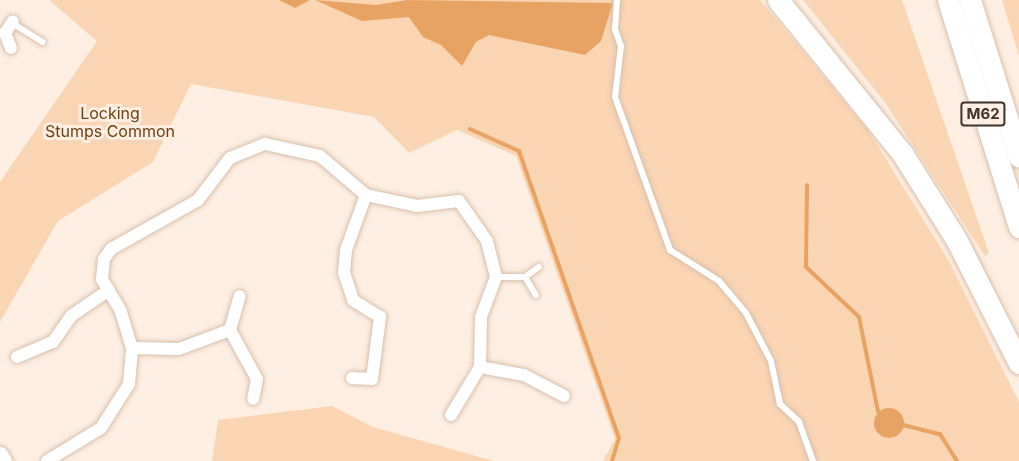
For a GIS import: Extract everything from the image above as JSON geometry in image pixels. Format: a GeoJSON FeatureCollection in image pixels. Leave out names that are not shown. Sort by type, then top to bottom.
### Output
{"type":"FeatureCollection","features":[{"type":"Feature","properties":{"kind":"highway"},"geometry":{"type":"LineString","coordinates":[[778,0],[902,153],[956,239],[1019,363]]}},
{"type":"Feature","properties":{"kind":"highway","name":"M62"},"geometry":{"type":"LineString","coordinates":[[948,0],[1019,227]]}},
{"type":"Feature","properties":{"kind":"highway","name":"M62"},"geometry":{"type":"LineString","coordinates":[[970,0],[1019,156]]}},
{"type":"Feature","properties":{"kind":"street"},"geometry":{"type":"LineString","coordinates":[[8,27],[11,48]]}},
{"type":"Feature","properties":{"kind":"street"},"geometry":{"type":"LineString","coordinates":[[47,461],[85,440],[114,414],[129,384],[132,348],[102,269],[111,249],[198,200],[230,158],[265,144],[320,156],[366,195],[417,206],[459,201],[487,242],[496,277],[482,317],[480,367],[451,415]]}},
{"type":"Feature","properties":{"kind":"street"},"geometry":{"type":"LineString","coordinates":[[352,378],[372,379],[380,317],[353,300],[344,273],[346,250],[366,195]]}},
{"type":"Feature","properties":{"kind":"street"},"geometry":{"type":"LineString","coordinates":[[17,357],[53,342],[71,316],[109,290]]}},
{"type":"Feature","properties":{"kind":"street"},"geometry":{"type":"LineString","coordinates":[[240,296],[230,330],[257,379],[253,399]]}},
{"type":"Feature","properties":{"kind":"street"},"geometry":{"type":"LineString","coordinates":[[132,348],[179,349],[230,330]]}},
{"type":"Feature","properties":{"kind":"street"},"geometry":{"type":"LineString","coordinates":[[480,367],[524,375],[564,396]]}},
{"type":"Feature","properties":{"kind":"street"},"geometry":{"type":"LineString","coordinates":[[0,454],[4,461]]}},
{"type":"Feature","properties":{"kind":"lane"},"geometry":{"type":"LineString","coordinates":[[619,0],[621,46],[615,97],[670,250],[719,280],[746,313],[771,361],[780,404],[799,422],[813,461]]}},
{"type":"Feature","properties":{"kind":"lane"},"geometry":{"type":"LineString","coordinates":[[8,27],[42,42]]}},
{"type":"Feature","properties":{"kind":"lane"},"geometry":{"type":"LineString","coordinates":[[496,277],[525,277],[539,267]]}},
{"type":"Feature","properties":{"kind":"lane"},"geometry":{"type":"LineString","coordinates":[[525,277],[536,294]]}},
{"type":"Feature","properties":{"kind":"green space","name":"Locking Stumps Common"},"geometry":{"type":"Polygon","coordinates":[[[49,0],[760,0],[868,130],[949,261],[1019,402],[1019,461],[603,461],[615,439],[516,156],[457,130],[409,153],[374,117],[191,84],[153,162],[58,221],[0,322],[0,182],[97,41],[49,0]]]}},
{"type":"Feature","properties":{"kind":"green space"},"geometry":{"type":"Polygon","coordinates":[[[803,0],[902,0],[989,253],[985,256],[886,104],[803,0]]]}},
{"type":"Feature","properties":{"kind":"green space"},"geometry":{"type":"Polygon","coordinates":[[[1002,0],[1019,0],[1019,56],[1002,0]]]}},
{"type":"Feature","properties":{"kind":"green space"},"geometry":{"type":"Polygon","coordinates":[[[332,406],[373,427],[494,461],[212,461],[218,420],[332,406]]]}},
{"type":"Feature","properties":{"kind":"shaded area"},"geometry":{"type":"Polygon","coordinates":[[[279,0],[310,0],[295,8],[279,0]]]}},
{"type":"Feature","properties":{"kind":"shaded area"},"geometry":{"type":"Polygon","coordinates":[[[315,0],[376,5],[407,0],[613,3],[601,41],[585,55],[489,35],[476,42],[462,66],[441,45],[423,37],[409,17],[362,21],[315,0]]]}},
{"type":"Feature","properties":{"kind":"shaded area"},"geometry":{"type":"Polygon","coordinates":[[[889,408],[900,412],[904,423],[900,434],[889,438],[878,434],[874,423],[878,412],[889,408]]]}},
{"type":"Feature","properties":{"kind":"waterway"},"geometry":{"type":"LineString","coordinates":[[470,129],[519,151],[619,438],[612,461]]}},
{"type":"Feature","properties":{"kind":"waterway"},"geometry":{"type":"LineString","coordinates":[[807,185],[806,267],[859,317],[878,411]]}},
{"type":"Feature","properties":{"kind":"waterway"},"geometry":{"type":"LineString","coordinates":[[903,425],[940,434],[957,461]]}}]}
